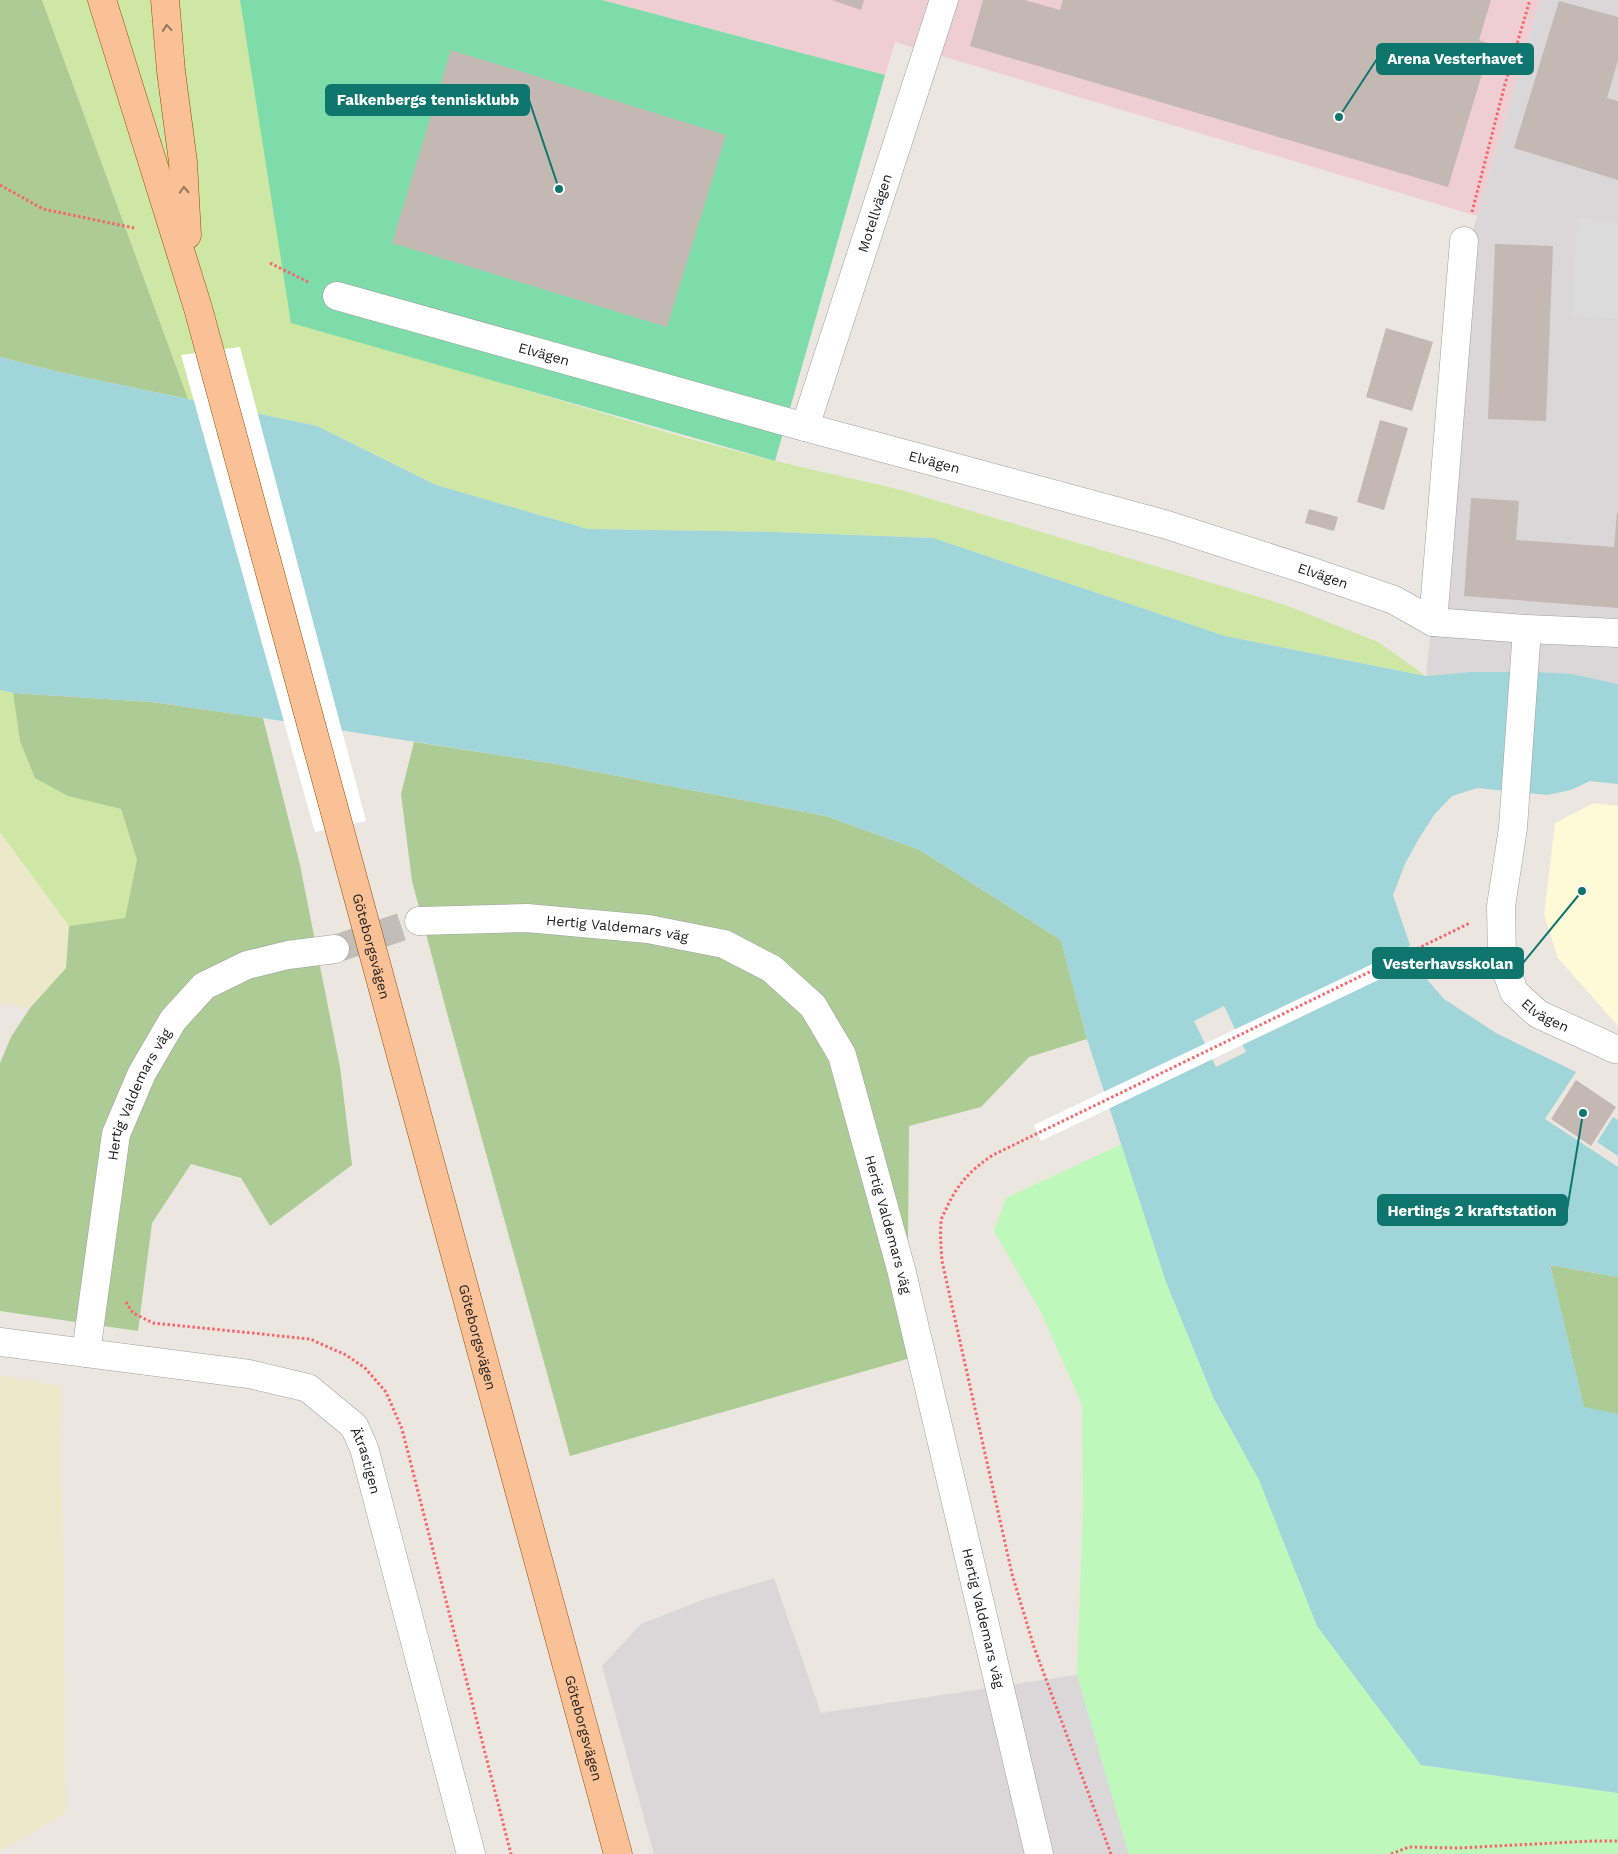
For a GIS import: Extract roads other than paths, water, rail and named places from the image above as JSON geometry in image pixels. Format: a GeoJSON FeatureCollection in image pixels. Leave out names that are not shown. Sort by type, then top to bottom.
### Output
{"type":"FeatureCollection","features":[{"type":"Feature","properties":{"kind":"main road"},"geometry":{"type":"LineString","coordinates":[[102,0],[198,308]]}},
{"type":"Feature","properties":{"kind":"main road"},"geometry":{"type":"LineString","coordinates":[[165,0],[171,71],[183,162],[187,237],[198,308]]}},
{"type":"Feature","properties":{"kind":"main road","name":"Göteborgsvägen"},"geometry":{"type":"LineString","coordinates":[[198,308],[618,1854]]}},
{"type":"Feature","properties":{"kind":"street","name":"Motellvägen"},"geometry":{"type":"LineString","coordinates":[[805,427],[944,0]]}},
{"type":"Feature","properties":{"kind":"street"},"geometry":{"type":"LineString","coordinates":[[1433,622],[1464,241]]}},
{"type":"Feature","properties":{"kind":"street","name":"Elvägen"},"geometry":{"type":"LineString","coordinates":[[338,296],[805,427],[1164,524],[1394,600],[1433,622],[1618,633]]}},
{"type":"Feature","properties":{"kind":"street","name":"Elvägen"},"geometry":{"type":"LineString","coordinates":[[1527,629],[1513,828],[1501,906],[1502,958],[1514,992],[1538,1014],[1615,1049]]}},
{"type":"Feature","properties":{"kind":"street","name":"Hertig Valdemars väg"},"geometry":{"type":"LineString","coordinates":[[420,921],[527,918],[648,929],[724,944],[772,969],[813,1006],[842,1055],[901,1269],[1039,1854]]}},
{"type":"Feature","properties":{"kind":"street","name":"Hertig Valdemars väg"},"geometry":{"type":"LineString","coordinates":[[86,1353],[116,1134],[142,1073],[172,1020],[204,986],[247,965],[288,956],[335,949]]}},
{"type":"Feature","properties":{"kind":"street","name":"Ätrastigen"},"geometry":{"type":"LineString","coordinates":[[0,1342],[249,1374],[308,1388],[354,1426],[364,1448],[471,1854]]}},
{"type":"Feature","properties":{"kind":"water"},"geometry":{"type":"Polygon","coordinates":[[[0,357],[63,373],[317,426],[436,485],[588,529],[774,532],[933,538],[1225,636],[1426,676],[1471,672],[1539,672],[1572,674],[1618,684],[1618,784],[1590,781],[1571,790],[1547,795],[1477,788],[1452,796],[1434,815],[1418,840],[1405,864],[1393,895],[1418,969],[1444,999],[1496,1033],[1576,1072],[1545,1119],[1618,1167],[1618,1277],[1550,1265],[1584,1407],[1618,1414],[1618,1793],[1421,1765],[1317,1626],[1259,1480],[1214,1399],[1166,1282],[1087,1039],[1061,940],[920,850],[826,816],[550,763],[263,718],[152,702],[13,693],[0,690],[0,357]],[[1224,1006],[1194,1021],[1216,1067],[1246,1052],[1224,1006]]]}},
{"type":"Feature","properties":{"kind":"water"},"geometry":{"type":"Polygon","coordinates":[[[1613,1117],[1618,1120],[1618,1156],[1597,1142],[1613,1117]]]}},
{"type":"Feature","properties":{"kind":"tunnel"},"geometry":{"type":"LineString","coordinates":[[335,949],[419,921]]}},
{"type":"Feature","properties":{"kind":"place","name":"Arena Vesterhavet"},"geometry":{"type":"Point","coordinates":[1339,117]}},
{"type":"Feature","properties":{"kind":"place","name":"Falkenbergs tennisklubb"},"geometry":{"type":"Point","coordinates":[559,189]}},
{"type":"Feature","properties":{"kind":"place","name":"Vesterhavsskolan"},"geometry":{"type":"Point","coordinates":[1582,891]}},
{"type":"Feature","properties":{"kind":"place","name":"Hertings 2 kraftstation"},"geometry":{"type":"Point","coordinates":[1583,1113]}}]}
